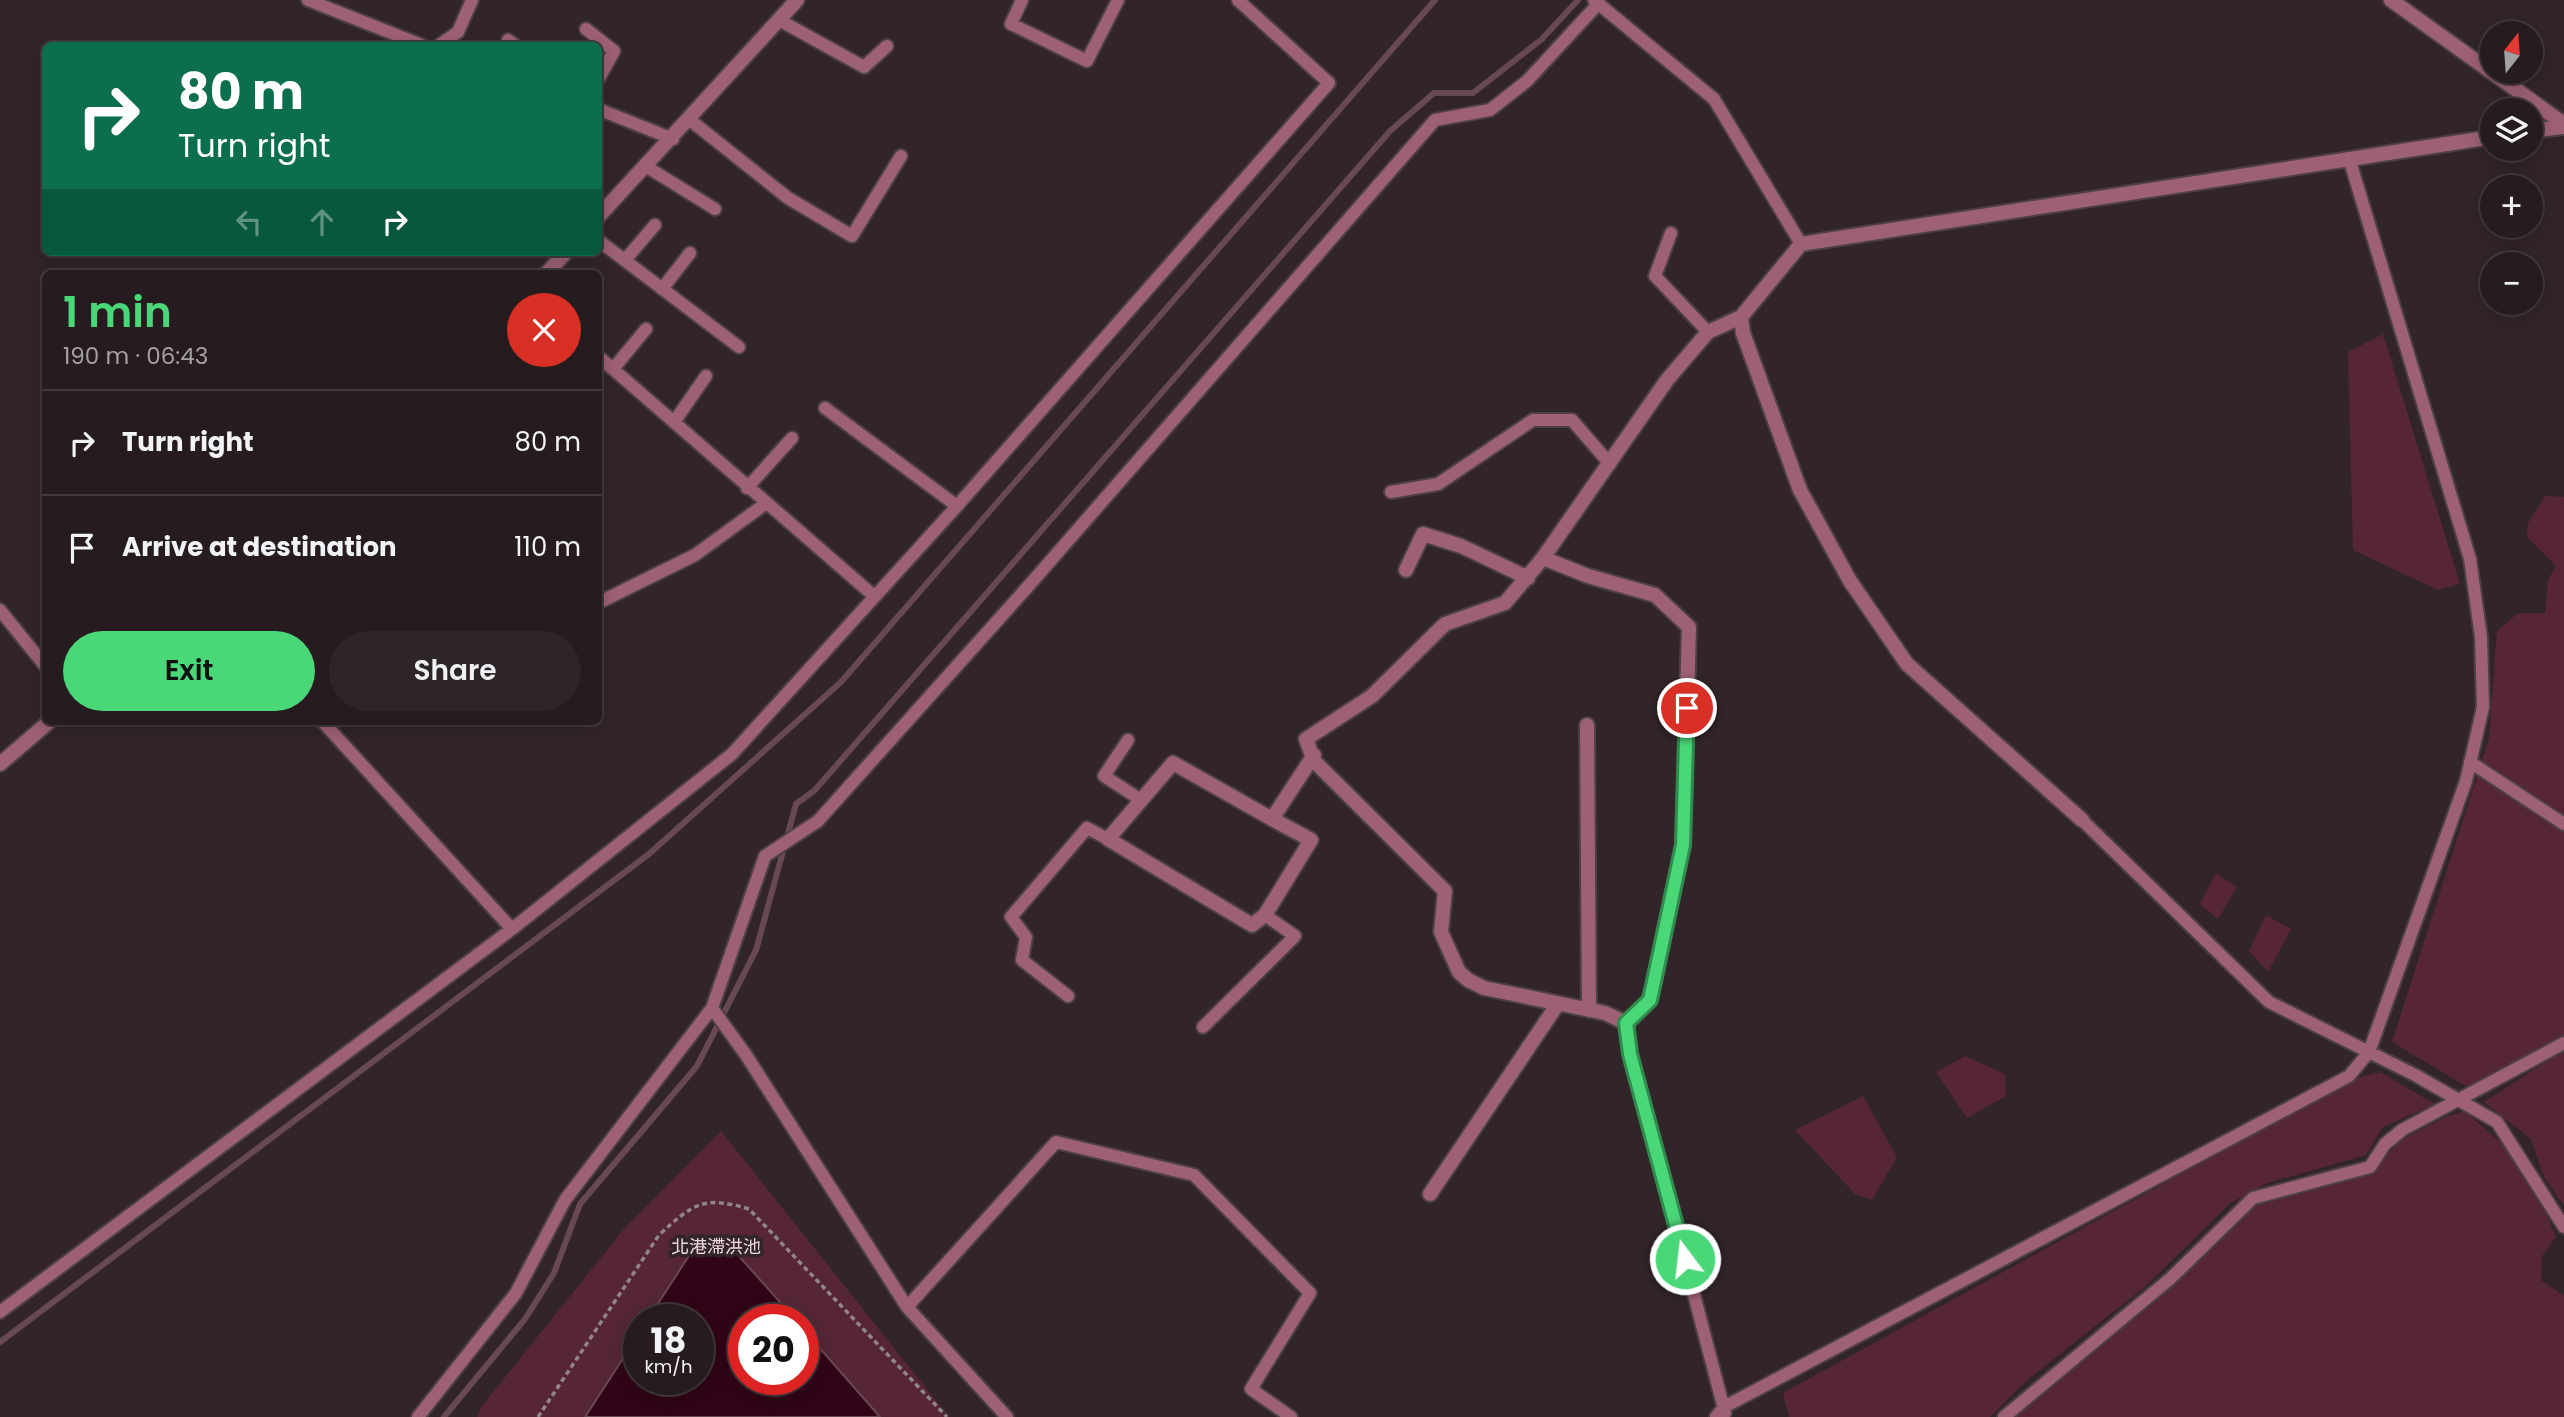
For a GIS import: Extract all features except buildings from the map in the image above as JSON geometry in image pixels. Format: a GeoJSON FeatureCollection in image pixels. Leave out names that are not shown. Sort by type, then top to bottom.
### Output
{"type":"FeatureCollection","features":[{"type":"Feature","properties":{"kind":"street"},"geometry":{"type":"LineString","coordinates":[[602,213],[673,139],[797,0]]}},
{"type":"Feature","properties":{"kind":"street"},"geometry":{"type":"LineString","coordinates":[[2391,0],[2564,125]]}},
{"type":"Feature","properties":{"kind":"street"},"geometry":{"type":"LineString","coordinates":[[2543,129],[2564,125]]}},
{"type":"Feature","properties":{"kind":"street"},"geometry":{"type":"LineString","coordinates":[[1543,558],[1588,576],[1655,595],[1689,627],[1683,845],[1650,1000],[1626,1023],[1605,1013],[1483,988],[1459,972],[1441,932],[1444,891],[1314,761],[1306,739],[1372,696],[1444,624],[1505,603],[1543,558],[1667,380],[1708,332],[1741,317],[1801,244],[2480,139]]}},
{"type":"Feature","properties":{"kind":"street"},"geometry":{"type":"LineString","coordinates":[[550,270],[562,256]]}},
{"type":"Feature","properties":{"kind":"street"},"geometry":{"type":"LineString","coordinates":[[1741,317],[1743,332],[1800,490],[1850,581],[1908,664],[2082,820]]}},
{"type":"Feature","properties":{"kind":"street"},"geometry":{"type":"LineString","coordinates":[[1406,570],[1423,534],[1461,546],[1528,578]]}},
{"type":"Feature","properties":{"kind":"street"},"geometry":{"type":"LineString","coordinates":[[0,764],[45,725]]}},
{"type":"Feature","properties":{"kind":"street"},"geometry":{"type":"LineString","coordinates":[[1587,725],[1589,1010]]}},
{"type":"Feature","properties":{"kind":"street"},"geometry":{"type":"LineString","coordinates":[[1272,819],[1314,755]]}},
{"type":"Feature","properties":{"kind":"street"},"geometry":{"type":"LineString","coordinates":[[1173,763],[1272,819],[1311,840],[1265,915],[1252,925],[1108,839],[1173,763]]}},
{"type":"Feature","properties":{"kind":"street"},"geometry":{"type":"LineString","coordinates":[[1430,1194],[1557,1005]]}},
{"type":"Feature","properties":{"kind":"lane"},"geometry":{"type":"LineString","coordinates":[[308,0],[414,42]]}},
{"type":"Feature","properties":{"kind":"lane"},"geometry":{"type":"LineString","coordinates":[[444,42],[458,32],[472,0]]}},
{"type":"Feature","properties":{"kind":"lane"},"geometry":{"type":"LineString","coordinates":[[1022,0],[1011,24],[1087,61],[1118,0]]}},
{"type":"Feature","properties":{"kind":"lane"},"geometry":{"type":"LineString","coordinates":[[0,1311],[512,929],[733,754],[957,506],[1329,83],[1238,0]]}},
{"type":"Feature","properties":{"kind":"lane"},"geometry":{"type":"LineString","coordinates":[[418,1417],[516,1293],[565,1200],[712,1007],[765,856],[818,821],[1032,582],[1435,120],[1490,110],[1527,81],[1596,2],[1714,99],[1801,244]]}},
{"type":"Feature","properties":{"kind":"lane"},"geometry":{"type":"LineString","coordinates":[[779,20],[864,66],[887,46]]}},
{"type":"Feature","properties":{"kind":"lane"},"geometry":{"type":"LineString","coordinates":[[586,29],[614,51],[602,73]]}},
{"type":"Feature","properties":{"kind":"lane"},"geometry":{"type":"LineString","coordinates":[[602,111],[673,139]]}},
{"type":"Feature","properties":{"kind":"lane"},"geometry":{"type":"LineString","coordinates":[[690,120],[788,198],[852,236],[901,156]]}},
{"type":"Feature","properties":{"kind":"lane"},"geometry":{"type":"LineString","coordinates":[[1626,1023],[1630,1054],[1722,1414],[2349,1076],[2370,1052],[2470,762],[2483,707],[2482,637],[2470,559],[2349,158]]}},
{"type":"Feature","properties":{"kind":"lane"},"geometry":{"type":"LineString","coordinates":[[646,167],[715,209]]}},
{"type":"Feature","properties":{"kind":"lane"},"geometry":{"type":"LineString","coordinates":[[625,260],[655,225]]}},
{"type":"Feature","properties":{"kind":"lane"},"geometry":{"type":"LineString","coordinates":[[1671,233],[1655,276],[1708,332]]}},
{"type":"Feature","properties":{"kind":"lane"},"geometry":{"type":"LineString","coordinates":[[602,243],[739,347]]}},
{"type":"Feature","properties":{"kind":"lane"},"geometry":{"type":"LineString","coordinates":[[662,289],[690,253]]}},
{"type":"Feature","properties":{"kind":"lane"},"geometry":{"type":"LineString","coordinates":[[613,369],[646,329]]}},
{"type":"Feature","properties":{"kind":"lane"},"geometry":{"type":"LineString","coordinates":[[602,359],[765,504],[874,596]]}},
{"type":"Feature","properties":{"kind":"lane"},"geometry":{"type":"LineString","coordinates":[[674,422],[706,376]]}},
{"type":"Feature","properties":{"kind":"lane"},"geometry":{"type":"LineString","coordinates":[[825,408],[957,506]]}},
{"type":"Feature","properties":{"kind":"lane"},"geometry":{"type":"LineString","coordinates":[[1391,492],[1438,484],[1533,420],[1572,420],[1610,464]]}},
{"type":"Feature","properties":{"kind":"lane"},"geometry":{"type":"LineString","coordinates":[[747,488],[792,438]]}},
{"type":"Feature","properties":{"kind":"lane"},"geometry":{"type":"LineString","coordinates":[[602,601],[695,555],[765,504]]}},
{"type":"Feature","properties":{"kind":"lane"},"geometry":{"type":"LineString","coordinates":[[0,610],[42,662]]}},
{"type":"Feature","properties":{"kind":"lane"},"geometry":{"type":"LineString","coordinates":[[326,725],[512,929]]}},
{"type":"Feature","properties":{"kind":"lane"},"geometry":{"type":"LineString","coordinates":[[1128,740],[1104,776],[1141,800]]}},
{"type":"Feature","properties":{"kind":"lane"},"geometry":{"type":"LineString","coordinates":[[2470,762],[2564,824]]}},
{"type":"Feature","properties":{"kind":"lane"},"geometry":{"type":"LineString","coordinates":[[2082,820],[2269,1002],[2370,1052],[2497,1122],[2564,1227]]}},
{"type":"Feature","properties":{"kind":"lane"},"geometry":{"type":"LineString","coordinates":[[1068,996],[1022,960],[1026,937],[1011,917],[1087,828],[1108,839]]}},
{"type":"Feature","properties":{"kind":"lane"},"geometry":{"type":"LineString","coordinates":[[1203,1027],[1295,936],[1265,915]]}},
{"type":"Feature","properties":{"kind":"lane"},"geometry":{"type":"LineString","coordinates":[[712,1007],[746,1055],[906,1307],[1007,1417]]}},
{"type":"Feature","properties":{"kind":"lane"},"geometry":{"type":"LineString","coordinates":[[2004,1417],[2171,1278],[2253,1198],[2370,1167],[2385,1144],[2402,1130],[2564,1043]]}},
{"type":"Feature","properties":{"kind":"lane"},"geometry":{"type":"LineString","coordinates":[[906,1307],[1056,1142],[1194,1175],[1310,1293],[1251,1389],[1292,1417]]}},
{"type":"Feature","properties":{"kind":"path"},"geometry":{"type":"LineString","coordinates":[[538,1417],[659,1235],[683,1213],[703,1202],[725,1202],[749,1209],[947,1417]]}},
{"type":"Feature","properties":{"kind":"green space"},"geometry":{"type":"Polygon","coordinates":[[[2383,334],[2460,584],[2438,590],[2353,550],[2348,352],[2383,334]]]}},
{"type":"Feature","properties":{"kind":"green space"},"geometry":{"type":"Polygon","coordinates":[[[2545,496],[2564,497],[2564,1035],[2469,1088],[2392,1042],[2489,739],[2497,631],[2518,613],[2545,613],[2548,580],[2556,566],[2527,537],[2528,523],[2545,496]]]}},
{"type":"Feature","properties":{"kind":"green space"},"geometry":{"type":"Polygon","coordinates":[[[2216,873],[2237,887],[2218,919],[2200,904],[2216,873]]]}},
{"type":"Feature","properties":{"kind":"green space"},"geometry":{"type":"Polygon","coordinates":[[[2266,915],[2291,929],[2268,972],[2249,951],[2266,915]]]}},
{"type":"Feature","properties":{"kind":"green space"},"geometry":{"type":"Polygon","coordinates":[[[2564,1050],[2564,1206],[2544,1177],[2531,1139],[2484,1102],[2564,1050]]]}},
{"type":"Feature","properties":{"kind":"green space"},"geometry":{"type":"Polygon","coordinates":[[[1965,1056],[2005,1074],[2006,1096],[1967,1118],[1936,1072],[1965,1056]]]}},
{"type":"Feature","properties":{"kind":"green space"},"geometry":{"type":"Polygon","coordinates":[[[2380,1072],[2435,1104],[2383,1127],[2366,1155],[2267,1183],[2229,1204],[2146,1286],[2026,1381],[1990,1417],[1789,1417],[1783,1393],[2356,1078],[2380,1072]]]}},
{"type":"Feature","properties":{"kind":"green space"},"geometry":{"type":"Polygon","coordinates":[[[1863,1096],[1897,1157],[1872,1200],[1855,1194],[1795,1130],[1863,1096]]]}},
{"type":"Feature","properties":{"kind":"green space"},"geometry":{"type":"Polygon","coordinates":[[[2465,1111],[2509,1150],[2536,1190],[2556,1237],[2542,1256],[2541,1280],[2564,1296],[2564,1417],[2012,1417],[2053,1379],[2171,1288],[2256,1205],[2375,1170],[2399,1141],[2447,1116],[2465,1111]]]}},
{"type":"Feature","properties":{"kind":"green space","name":"北港滯洪池"},"geometry":{"type":"Polygon","coordinates":[[[721,1131],[949,1417],[477,1417],[481,1407],[624,1229],[721,1131]]]}},
{"type":"Feature","properties":{"kind":"shaded area"},"geometry":{"type":"Polygon","coordinates":[[[696,1245],[729,1245],[782,1304],[728,1304],[728,1395],[819,1395],[819,1347],[880,1417],[585,1417],[623,1359],[623,1395],[714,1395],[714,1304],[658,1304],[696,1245]]]}},
{"type":"Feature","properties":{"kind":"waterway"},"geometry":{"type":"LineString","coordinates":[[0,1342],[649,854],[841,682],[1435,0]]}},
{"type":"Feature","properties":{"kind":"waterway"},"geometry":{"type":"LineString","coordinates":[[444,1417],[525,1319],[554,1273],[580,1204],[697,1066],[756,950],[796,804],[815,790],[1390,131],[1434,93],[1473,93],[1542,39],[1578,0]]}},
{"type":"Feature","properties":{"kind":"route"},"geometry":{"type":"LineString","coordinates":[[1685,1259],[1630,1054],[1626,1023],[1650,1000],[1683,845],[1687,708]]}}]}
